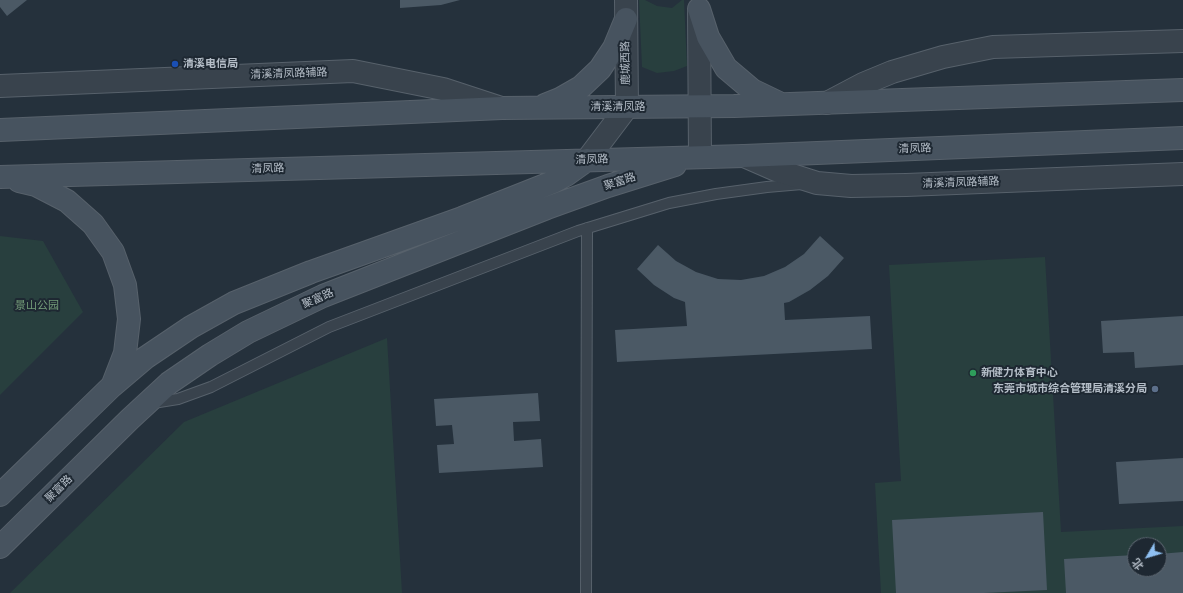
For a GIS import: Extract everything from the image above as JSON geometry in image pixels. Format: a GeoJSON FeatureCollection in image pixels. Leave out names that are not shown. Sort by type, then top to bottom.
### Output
{"type":"FeatureCollection","features":[{"type":"Feature","properties":{"kind":"main road"},"geometry":{"type":"LineString","coordinates":[[699,4],[708,37],[726,68],[752,90],[782,105],[1183,90]]}},
{"type":"Feature","properties":{"kind":"main road"},"geometry":{"type":"LineString","coordinates":[[538,108],[560,99],[581,87],[600,69],[614,48],[626,9]]}},
{"type":"Feature","properties":{"kind":"main road","name":"清溪清凤路"},"geometry":{"type":"LineString","coordinates":[[502,108],[782,105]]}},
{"type":"Feature","properties":{"kind":"main road"},"geometry":{"type":"LineString","coordinates":[[0,130],[502,108]]}},
{"type":"Feature","properties":{"kind":"main road","name":"清凤路"},"geometry":{"type":"LineString","coordinates":[[1,177],[744,156],[1183,138]]}},
{"type":"Feature","properties":{"kind":"main road","name":"聚富路"},"geometry":{"type":"LineString","coordinates":[[0,547],[130,419],[169,383],[210,355],[248,332],[323,296],[554,205],[700,157]]}},
{"type":"Feature","properties":{"kind":"main road"},"geometry":{"type":"LineString","coordinates":[[0,495],[112,386],[145,358],[191,327],[234,304],[311,272],[462,218],[553,182],[587,160]]}},
{"type":"Feature","properties":{"kind":"main road"},"geometry":{"type":"LineString","coordinates":[[1,177],[36,185],[67,201],[93,224],[113,252],[125,285],[129,319],[125,354],[112,386]]}},
{"type":"Feature","properties":{"kind":"street"},"geometry":{"type":"LineString","coordinates":[[699,4],[700,157]]}},
{"type":"Feature","properties":{"kind":"street","name":"鹿城西路"},"geometry":{"type":"LineString","coordinates":[[626,9],[627,107]]}},
{"type":"Feature","properties":{"kind":"street"},"geometry":{"type":"LineString","coordinates":[[827,104],[863,84],[892,72],[943,56],[993,47],[1183,41]]}},
{"type":"Feature","properties":{"kind":"street","name":"清溪清凤路辅路"},"geometry":{"type":"LineString","coordinates":[[0,86],[353,71],[443,89],[502,108]]}},
{"type":"Feature","properties":{"kind":"street"},"geometry":{"type":"LineString","coordinates":[[587,160],[627,107]]}},
{"type":"Feature","properties":{"kind":"street","name":"清溪清凤路辅路"},"geometry":{"type":"LineString","coordinates":[[744,156],[776,170],[817,183],[851,186],[1183,174]]}},
{"type":"Feature","properties":{"kind":"lane"},"geometry":{"type":"LineString","coordinates":[[147,404],[178,399],[211,388],[329,327],[588,228],[669,203],[716,194],[768,187],[817,183]]}},
{"type":"Feature","properties":{"kind":"lane"},"geometry":{"type":"LineString","coordinates":[[586,593],[588,228]]}},
{"type":"Feature","properties":{"kind":"green space"},"geometry":{"type":"Polygon","coordinates":[[[639,0],[645,0],[657,6],[672,8],[684,0],[687,66],[674,71],[657,73],[642,67],[639,0]]]}},
{"type":"Feature","properties":{"kind":"green space","name":"景山公园"},"geometry":{"type":"Polygon","coordinates":[[[0,236],[43,241],[83,312],[0,395],[0,236]]]}},
{"type":"Feature","properties":{"kind":"green space","name":"新健力体育中心"},"geometry":{"type":"Polygon","coordinates":[[[1045,257],[1061,532],[1183,526],[1183,593],[881,593],[875,483],[901,481],[889,265],[1045,257]]]}},
{"type":"Feature","properties":{"kind":"green space"},"geometry":{"type":"Polygon","coordinates":[[[387,338],[402,593],[10,593],[184,422],[387,338]]]}},
{"type":"Feature","properties":{"kind":"building"},"geometry":{"type":"Polygon","coordinates":[[[0,0],[27,0],[7,16],[0,7],[0,0]]]}},
{"type":"Feature","properties":{"kind":"building"},"geometry":{"type":"Polygon","coordinates":[[[400,0],[460,0],[441,5],[400,8],[400,0]]]}},
{"type":"Feature","properties":{"kind":"building"},"geometry":{"type":"Polygon","coordinates":[[[820,236],[844,258],[828,276],[810,290],[789,302],[784,303],[785,320],[870,316],[872,349],[617,362],[615,330],[687,326],[685,302],[674,298],[654,285],[637,269],[658,245],[676,261],[696,272],[718,279],[741,280],[764,276],[785,267],[804,254],[820,236]]]}},
{"type":"Feature","properties":{"kind":"building"},"geometry":{"type":"Polygon","coordinates":[[[1183,316],[1183,365],[1135,368],[1134,352],[1103,353],[1101,321],[1183,316]]]}},
{"type":"Feature","properties":{"kind":"building"},"geometry":{"type":"Polygon","coordinates":[[[538,393],[540,421],[513,422],[514,441],[541,439],[543,467],[439,473],[437,445],[454,444],[452,425],[436,426],[434,399],[538,393]]]}},
{"type":"Feature","properties":{"kind":"building"},"geometry":{"type":"Polygon","coordinates":[[[1183,458],[1183,501],[1119,504],[1116,462],[1183,458]]]}},
{"type":"Feature","properties":{"kind":"building"},"geometry":{"type":"Polygon","coordinates":[[[1043,512],[1047,590],[984,593],[896,593],[892,520],[1043,512]]]}},
{"type":"Feature","properties":{"kind":"building"},"geometry":{"type":"Polygon","coordinates":[[[1183,552],[1183,593],[1066,593],[1064,559],[1127,555],[1127,577],[1167,577],[1167,553],[1183,552]]]}},
{"type":"Feature","properties":{"kind":"place","name":"清溪电信局"},"geometry":{"type":"Point","coordinates":[175,64]}},
{"type":"Feature","properties":{"kind":"place","name":"新健力体育中心"},"geometry":{"type":"Point","coordinates":[973,373]}},
{"type":"Feature","properties":{"kind":"place","name":"东莞市城市综合管理局清溪分局"},"geometry":{"type":"Point","coordinates":[1155,389]}}]}
